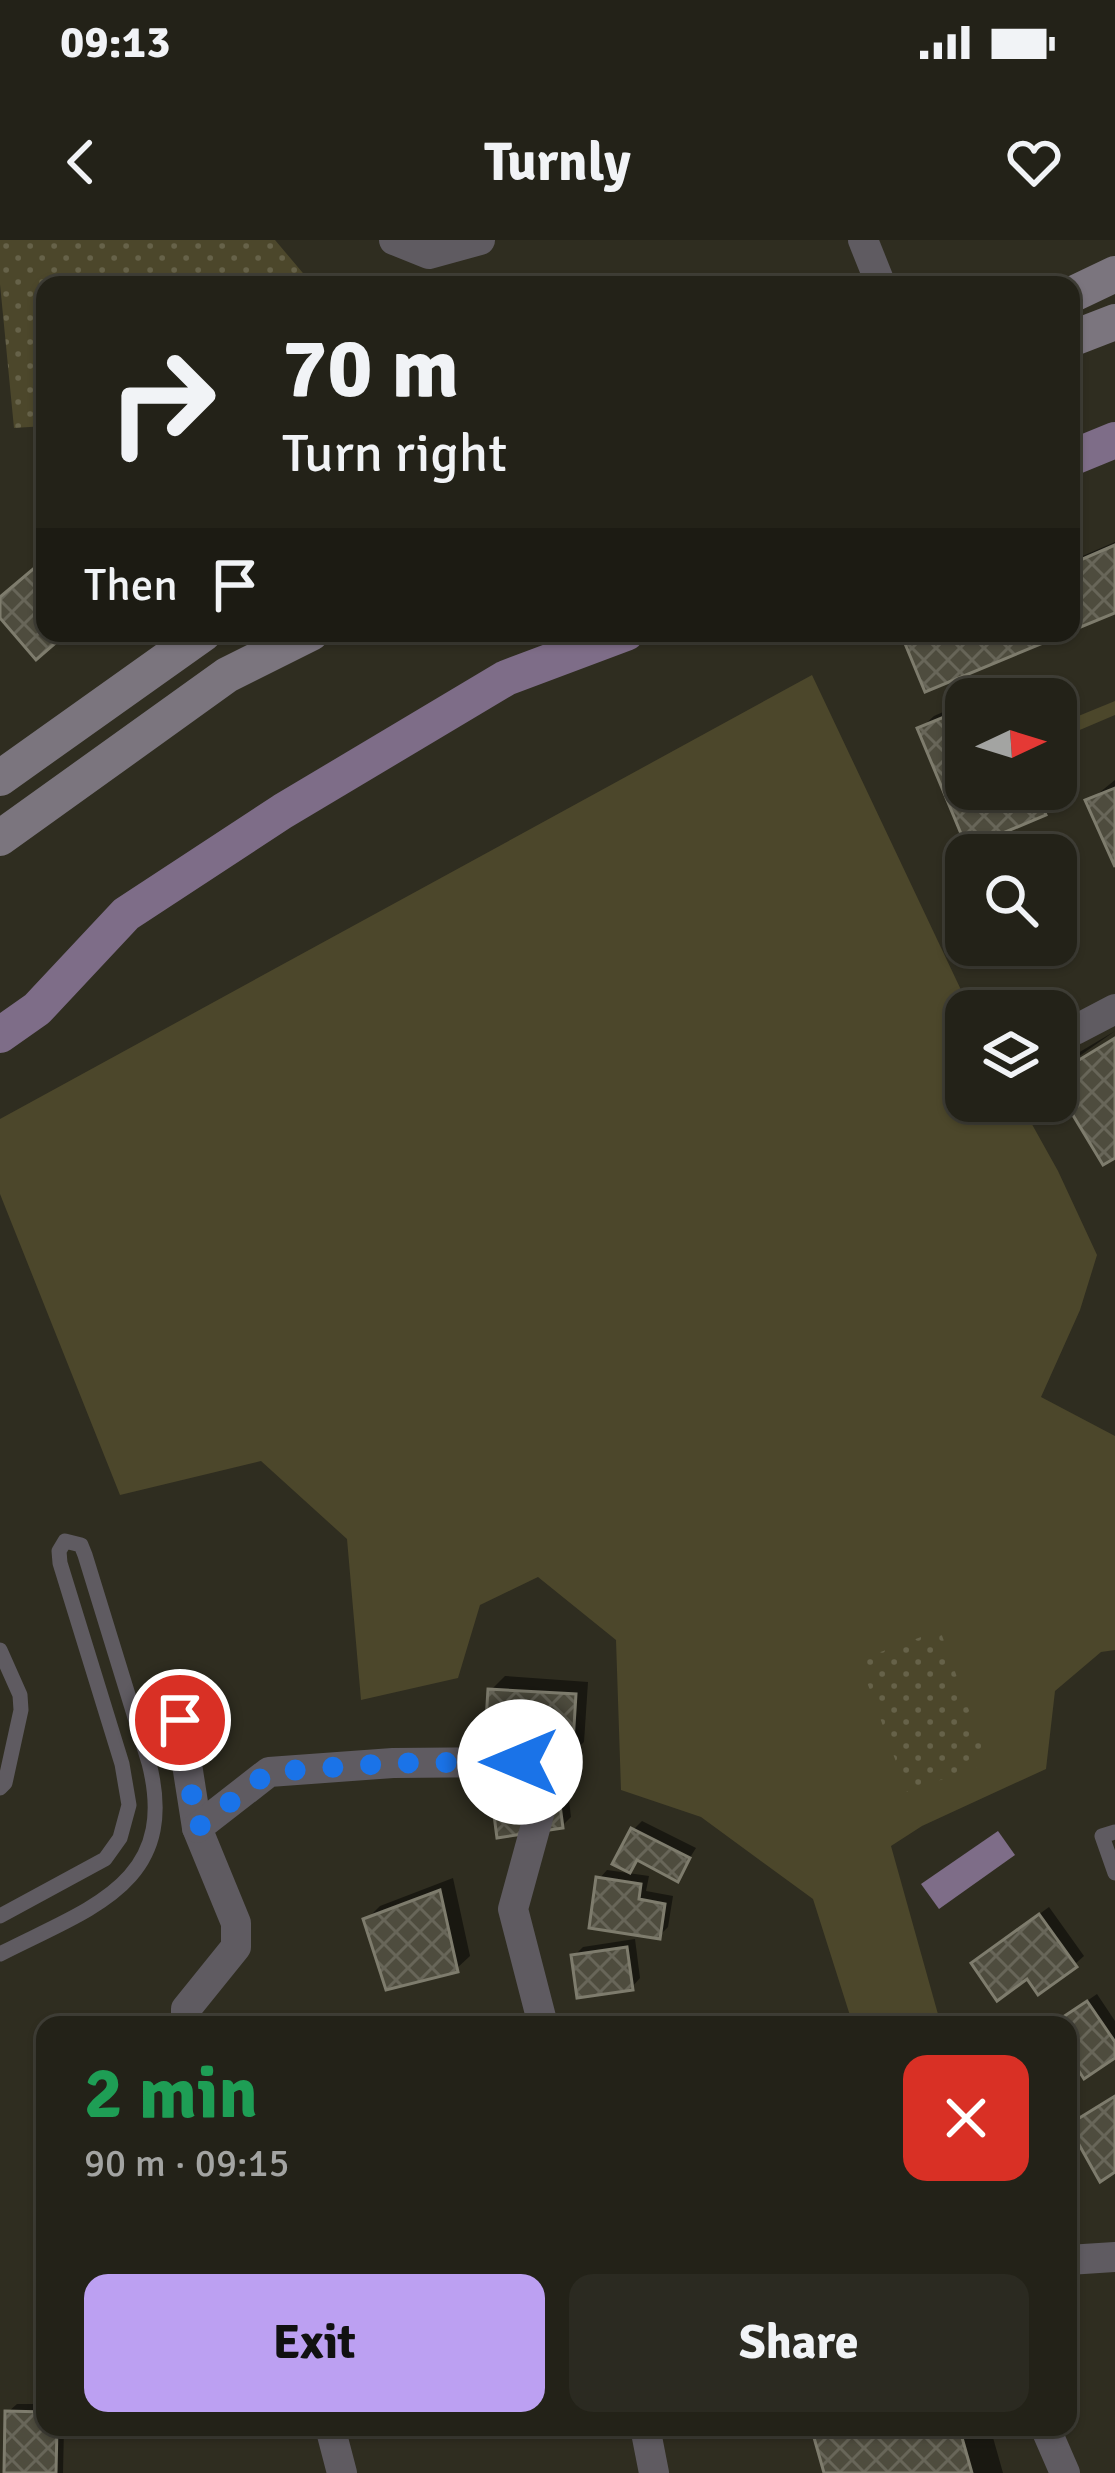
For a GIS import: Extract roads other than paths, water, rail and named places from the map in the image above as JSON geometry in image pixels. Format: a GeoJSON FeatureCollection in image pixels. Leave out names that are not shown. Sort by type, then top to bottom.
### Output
{"type":"FeatureCollection","features":[{"type":"Feature","properties":{"kind":"main road"},"geometry":{"type":"LineString","coordinates":[[1080,291],[1115,274]]}},
{"type":"Feature","properties":{"kind":"main road"},"geometry":{"type":"LineString","coordinates":[[1080,336],[1115,322]]}},
{"type":"Feature","properties":{"kind":"main road"},"geometry":{"type":"LineString","coordinates":[[0,778],[191,642]]}},
{"type":"Feature","properties":{"kind":"main road"},"geometry":{"type":"LineString","coordinates":[[0,838],[227,675],[293,642]]}},
{"type":"Feature","properties":{"kind":"street"},"geometry":{"type":"LineString","coordinates":[[394,240],[429,254],[480,240]]}},
{"type":"Feature","properties":{"kind":"street"},"geometry":{"type":"LineString","coordinates":[[863,240],[877,276]]}},
{"type":"Feature","properties":{"kind":"street"},"geometry":{"type":"LineString","coordinates":[[1077,1029],[1115,1009]]}},
{"type":"Feature","properties":{"kind":"street"},"geometry":{"type":"LineString","coordinates":[[180,1720],[197,1828],[236,1923],[236,1947],[186,2009],[186,2016]]}},
{"type":"Feature","properties":{"kind":"street"},"geometry":{"type":"LineString","coordinates":[[197,1828],[269,1772],[393,1763],[520,1762],[544,1796],[513,1909],[541,2016]]}},
{"type":"Feature","properties":{"kind":"street"},"geometry":{"type":"LineString","coordinates":[[1077,2260],[1115,2258]]}},
{"type":"Feature","properties":{"kind":"street"},"geometry":{"type":"LineString","coordinates":[[333,2436],[343,2473]]}},
{"type":"Feature","properties":{"kind":"street"},"geometry":{"type":"LineString","coordinates":[[648,2436],[654,2473]]}},
{"type":"Feature","properties":{"kind":"street"},"geometry":{"type":"LineString","coordinates":[[1049,2436],[1065,2473]]}},
{"type":"Feature","properties":{"kind":"lane"},"geometry":{"type":"LineString","coordinates":[[0,1916],[105,1859],[120,1838],[129,1804],[122,1764],[60,1562],[59,1551],[65,1541],[72,1540],[85,1555],[149,1763],[157,1794],[156,1828],[146,1860],[111,1897],[0,1954]]}},
{"type":"Feature","properties":{"kind":"lane"},"geometry":{"type":"LineString","coordinates":[[0,1650],[20,1695],[21,1710],[0,1788]]}},
{"type":"Feature","properties":{"kind":"lane"},"geometry":{"type":"LineString","coordinates":[[1115,1832],[1102,1836],[1115,1873]]}},
{"type":"Feature","properties":{"kind":"waterway"},"geometry":{"type":"LineString","coordinates":[[1080,454],[1115,440]]}},
{"type":"Feature","properties":{"kind":"waterway"},"geometry":{"type":"LineString","coordinates":[[0,1035],[37,1009],[126,914],[283,811],[506,678],[602,642]]}}]}
